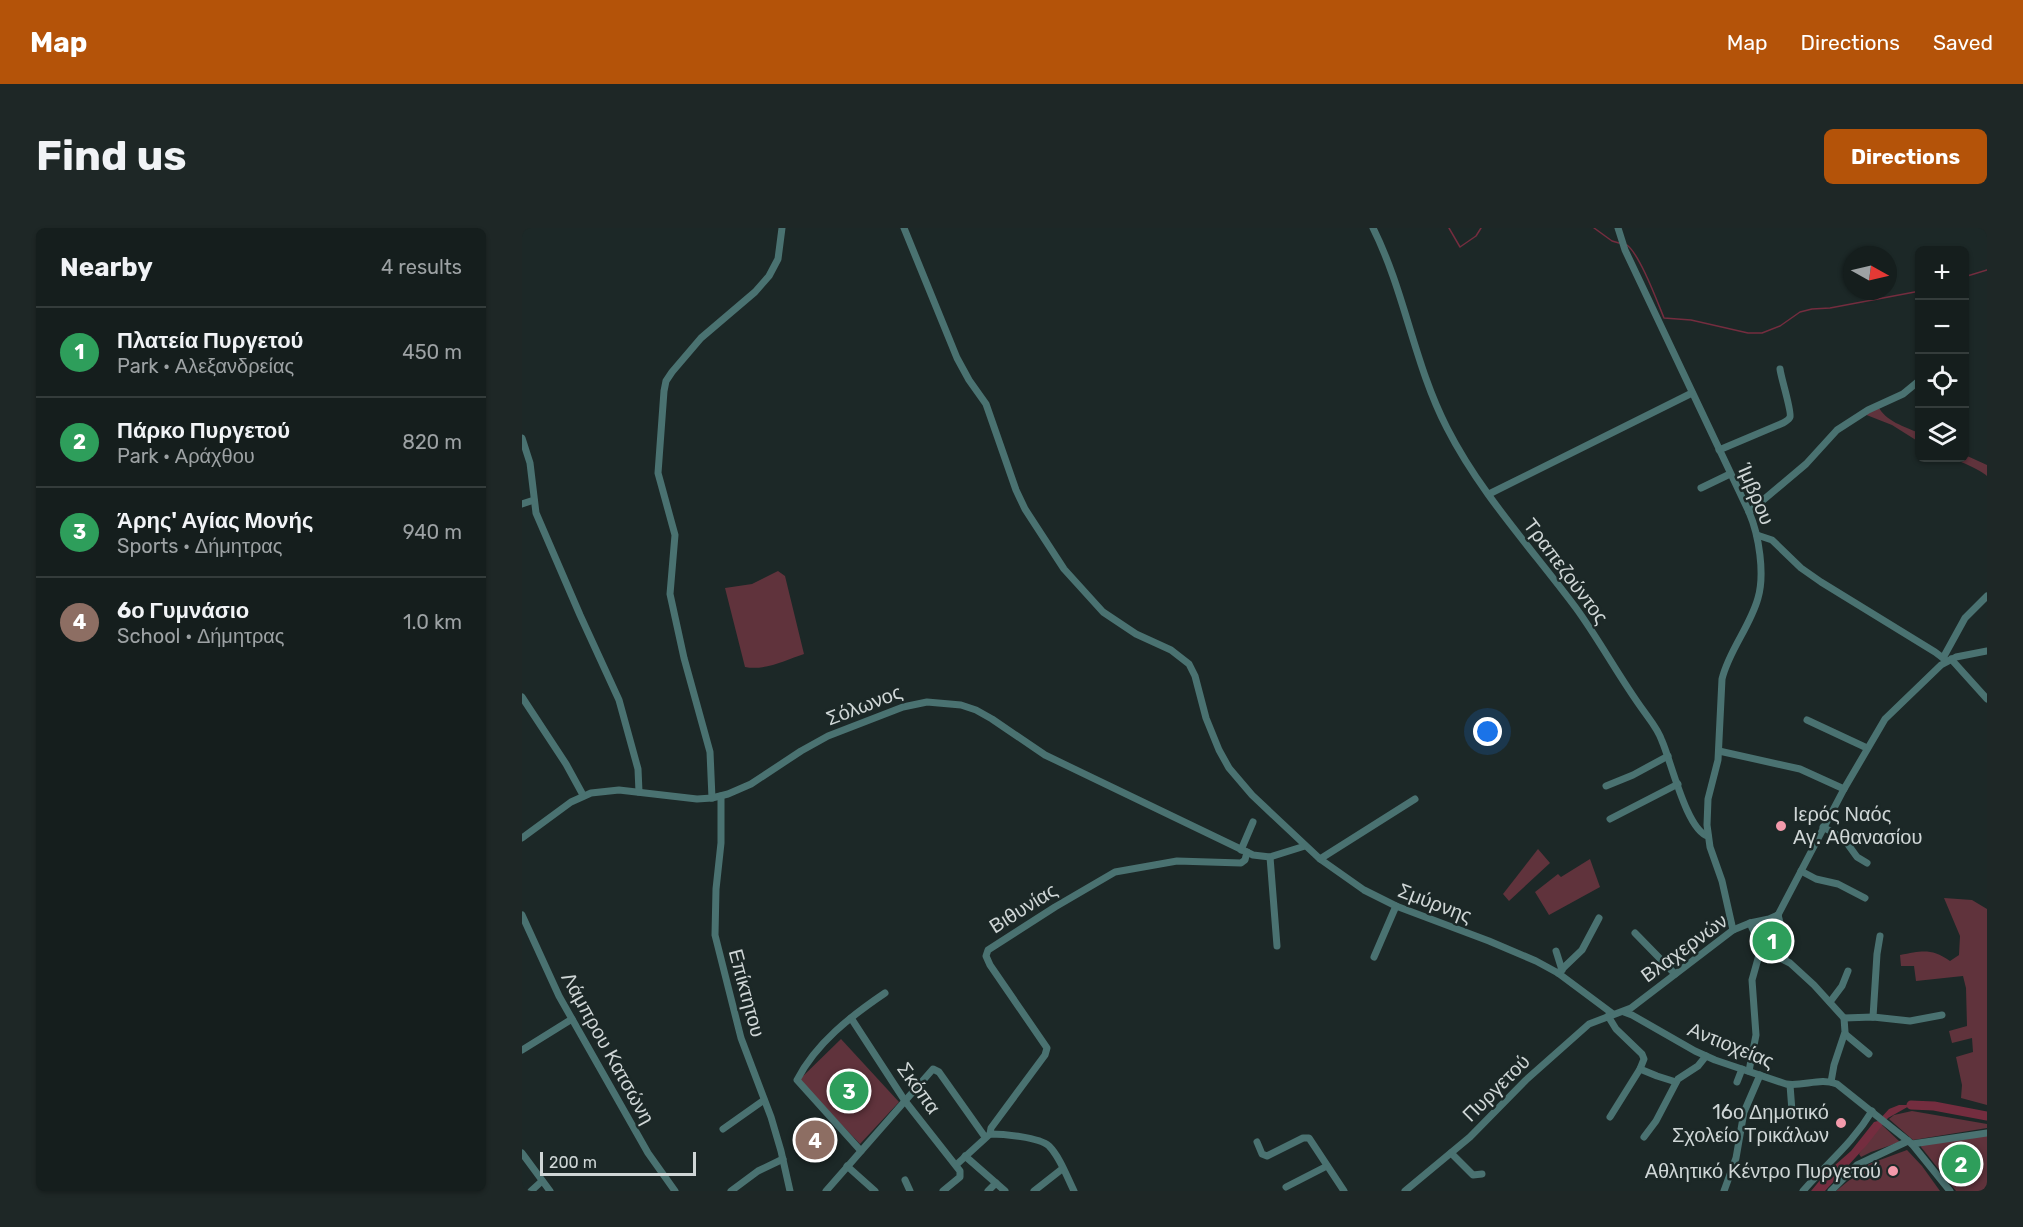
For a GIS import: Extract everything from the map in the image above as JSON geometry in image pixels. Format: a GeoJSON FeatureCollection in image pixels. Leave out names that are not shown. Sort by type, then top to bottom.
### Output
{"type":"FeatureCollection","features":[{"type":"Feature","properties":{"kind":"street"},"geometry":{"type":"LineString","coordinates":[[712,798],[710,753],[684,658],[670,594],[675,535],[658,473],[664,391],[666,381],[672,372],[701,338],[755,292],[769,276],[778,259],[782,228]]}},
{"type":"Feature","properties":{"kind":"street","name":"Σμύρνης"},"geometry":{"type":"LineString","coordinates":[[904,228],[957,357],[969,380],[986,404],[1016,490],[1030,516],[1069,575],[1103,612],[1136,634],[1172,650],[1187,662],[1193,672],[1206,718],[1223,758],[1236,777],[1258,802],[1320,860],[1364,890],[1396,906],[1509,949],[1560,972],[1610,1015],[1616,1029],[1643,1055],[1644,1061],[1641,1069]]}},
{"type":"Feature","properties":{"kind":"street","name":"Τραπεζούντος"},"geometry":{"type":"LineString","coordinates":[[1373,228],[1387,259],[1414,347],[1438,410],[1461,454],[1578,611],[1622,681],[1658,731],[1691,820],[1701,834],[1708,836],[1722,880],[1733,930]]}},
{"type":"Feature","properties":{"kind":"street","name":"Ίμβρου"},"geometry":{"type":"LineString","coordinates":[[1619,232],[1625,250],[1749,512],[1757,535],[1760,562],[1759,595],[1722,679],[1719,750],[1708,799],[1708,836]]}},
{"type":"Feature","properties":{"kind":"street"},"geometry":{"type":"LineString","coordinates":[[1719,450],[1783,423],[1789,418],[1791,413],[1782,386],[1780,369]]}},
{"type":"Feature","properties":{"kind":"street"},"geometry":{"type":"LineString","coordinates":[[1749,512],[1800,468],[1837,430],[1868,410],[1903,394],[1915,384]]}},
{"type":"Feature","properties":{"kind":"street"},"geometry":{"type":"LineString","coordinates":[[1489,494],[1692,393]]}},
{"type":"Feature","properties":{"kind":"street"},"geometry":{"type":"LineString","coordinates":[[522,438],[531,468],[536,513],[615,690],[638,769],[639,792]]}},
{"type":"Feature","properties":{"kind":"street"},"geometry":{"type":"LineString","coordinates":[[1701,488],[1730,474]]}},
{"type":"Feature","properties":{"kind":"street"},"geometry":{"type":"LineString","coordinates":[[522,504],[534,500]]}},
{"type":"Feature","properties":{"kind":"street"},"geometry":{"type":"LineString","coordinates":[[1757,535],[1772,540],[1801,568],[1821,582],[1947,660],[1987,699]]}},
{"type":"Feature","properties":{"kind":"street"},"geometry":{"type":"LineString","coordinates":[[1785,960],[1783,934],[1778,915],[1844,789],[1885,719],[1947,660],[1965,618],[1987,596]]}},
{"type":"Feature","properties":{"kind":"street"},"geometry":{"type":"LineString","coordinates":[[1947,660],[1987,651]]}},
{"type":"Feature","properties":{"kind":"street"},"geometry":{"type":"LineString","coordinates":[[522,697],[566,764],[583,795]]}},
{"type":"Feature","properties":{"kind":"street","name":"Σόλωνος"},"geometry":{"type":"LineString","coordinates":[[522,838],[583,795],[611,790],[682,799],[721,796],[750,784],[828,736],[912,704],[945,702],[967,706],[982,713],[1053,760],[1244,851],[1270,857]]}},
{"type":"Feature","properties":{"kind":"street"},"geometry":{"type":"LineString","coordinates":[[1807,720],[1867,748]]}},
{"type":"Feature","properties":{"kind":"street"},"geometry":{"type":"LineString","coordinates":[[1719,750],[1800,769],[1844,789]]}},
{"type":"Feature","properties":{"kind":"street"},"geometry":{"type":"LineString","coordinates":[[1606,786],[1633,775],[1668,756]]}},
{"type":"Feature","properties":{"kind":"street"},"geometry":{"type":"LineString","coordinates":[[1610,819],[1678,784]]}},
{"type":"Feature","properties":{"kind":"street","name":"Επίκτητου"},"geometry":{"type":"LineString","coordinates":[[721,796],[721,843],[716,889],[715,935],[741,1038],[783,1159],[790,1191]]}},
{"type":"Feature","properties":{"kind":"street"},"geometry":{"type":"LineString","coordinates":[[1320,860],[1415,799]]}},
{"type":"Feature","properties":{"kind":"street"},"geometry":{"type":"LineString","coordinates":[[1244,851],[1253,822]]}},
{"type":"Feature","properties":{"kind":"street"},"geometry":{"type":"LineString","coordinates":[[1823,827],[1844,838],[1857,857],[1867,863]]}},
{"type":"Feature","properties":{"kind":"street"},"geometry":{"type":"LineString","coordinates":[[1277,945],[1270,857],[1305,846]]}},
{"type":"Feature","properties":{"kind":"street","name":"Βιθυνίας"},"geometry":{"type":"LineString","coordinates":[[987,1135],[1019,1093],[1045,1055],[1047,1048],[990,965],[986,956],[988,950],[1109,874],[1177,861],[1241,863],[1245,860],[1244,851]]}},
{"type":"Feature","properties":{"kind":"street"},"geometry":{"type":"LineString","coordinates":[[1801,871],[1820,880],[1838,884],[1865,898]]}},
{"type":"Feature","properties":{"kind":"street"},"geometry":{"type":"LineString","coordinates":[[1374,957],[1396,906]]}},
{"type":"Feature","properties":{"kind":"street","name":"Λάμπρου Κατσώνη"},"geometry":{"type":"LineString","coordinates":[[522,915],[559,996],[648,1153],[675,1191]]}},
{"type":"Feature","properties":{"kind":"street","name":"Βλαχερνών"},"geometry":{"type":"LineString","coordinates":[[1610,1015],[1624,1012],[1642,1000],[1733,930],[1750,922],[1778,915]]}},
{"type":"Feature","properties":{"kind":"street"},"geometry":{"type":"LineString","coordinates":[[1560,972],[1582,950],[1599,918]]}},
{"type":"Feature","properties":{"kind":"street"},"geometry":{"type":"LineString","coordinates":[[1737,1082],[1745,1070],[1756,1029],[1752,980],[1761,954],[1760,941],[1750,922]]}},
{"type":"Feature","properties":{"kind":"street"},"geometry":{"type":"LineString","coordinates":[[1635,933],[1675,974]]}},
{"type":"Feature","properties":{"kind":"street"},"geometry":{"type":"LineString","coordinates":[[1873,1017],[1876,954],[1880,936]]}},
{"type":"Feature","properties":{"kind":"street"},"geometry":{"type":"LineString","coordinates":[[1556,951],[1560,972]]}},
{"type":"Feature","properties":{"kind":"street"},"geometry":{"type":"LineString","coordinates":[[1761,954],[1785,960],[1805,975],[1844,1018],[1845,1034],[1834,1065],[1831,1082],[1890,1125],[1910,1143],[1950,1191]]}},
{"type":"Feature","properties":{"kind":"street"},"geometry":{"type":"LineString","coordinates":[[1830,1002],[1842,986],[1848,971]]}},
{"type":"Feature","properties":{"kind":"street"},"geometry":{"type":"LineString","coordinates":[[861,1151],[797,1080],[822,1045],[851,1018],[885,993]]}},
{"type":"Feature","properties":{"kind":"street","name":"Αντιοχείας"},"geometry":{"type":"LineString","coordinates":[[1624,1012],[1706,1056],[1745,1070],[1790,1085],[1831,1082]]}},
{"type":"Feature","properties":{"kind":"street","name":"Πυργετού"},"geometry":{"type":"LineString","coordinates":[[1408,1190],[1486,1122],[1526,1080],[1572,1038],[1589,1024],[1610,1015]]}},
{"type":"Feature","properties":{"kind":"street"},"geometry":{"type":"LineString","coordinates":[[1844,1018],[1873,1017],[1910,1022],[1942,1015]]}},
{"type":"Feature","properties":{"kind":"street","name":"Σκόπα"},"geometry":{"type":"LineString","coordinates":[[851,1018],[905,1101],[956,1165],[961,1175],[943,1191]]}},
{"type":"Feature","properties":{"kind":"street"},"geometry":{"type":"LineString","coordinates":[[522,1050],[572,1019]]}},
{"type":"Feature","properties":{"kind":"street"},"geometry":{"type":"LineString","coordinates":[[1845,1034],[1869,1054]]}},
{"type":"Feature","properties":{"kind":"street"},"geometry":{"type":"LineString","coordinates":[[1644,1137],[1656,1121],[1676,1082],[1698,1066],[1706,1056]]}},
{"type":"Feature","properties":{"kind":"street"},"geometry":{"type":"LineString","coordinates":[[826,1191],[931,1070],[936,1069],[987,1135],[1042,1142],[1052,1150],[1074,1191]]}},
{"type":"Feature","properties":{"kind":"street"},"geometry":{"type":"LineString","coordinates":[[1610,1117],[1641,1069],[1676,1082]]}},
{"type":"Feature","properties":{"kind":"street"},"geometry":{"type":"LineString","coordinates":[[1724,1191],[1736,1158],[1744,1112],[1760,1075]]}},
{"type":"Feature","properties":{"kind":"street"},"geometry":{"type":"LineString","coordinates":[[1790,1085],[1792,1111]]}},
{"type":"Feature","properties":{"kind":"street"},"geometry":{"type":"LineString","coordinates":[[723,1129],[764,1100]]}},
{"type":"Feature","properties":{"kind":"street"},"geometry":{"type":"LineString","coordinates":[[1803,1191],[1853,1139],[1873,1112]]}},
{"type":"Feature","properties":{"kind":"street"},"geometry":{"type":"LineString","coordinates":[[1831,1191],[1857,1165],[1910,1143],[1987,1132]]}},
{"type":"Feature","properties":{"kind":"street"},"geometry":{"type":"LineString","coordinates":[[956,1165],[987,1135]]}},
{"type":"Feature","properties":{"kind":"street"},"geometry":{"type":"LineString","coordinates":[[1257,1142],[1262,1154],[1267,1156],[1309,1137],[1344,1191]]}},
{"type":"Feature","properties":{"kind":"street"},"geometry":{"type":"LineString","coordinates":[[1451,1153],[1473,1175],[1482,1174]]}},
{"type":"Feature","properties":{"kind":"street"},"geometry":{"type":"LineString","coordinates":[[522,1154],[550,1191]]}},
{"type":"Feature","properties":{"kind":"street"},"geometry":{"type":"LineString","coordinates":[[965,1156],[1005,1191]]}},
{"type":"Feature","properties":{"kind":"street"},"geometry":{"type":"LineString","coordinates":[[730,1191],[758,1171],[783,1159]]}},
{"type":"Feature","properties":{"kind":"street"},"geometry":{"type":"LineString","coordinates":[[847,1166],[875,1191]]}},
{"type":"Feature","properties":{"kind":"street"},"geometry":{"type":"LineString","coordinates":[[1286,1187],[1327,1166]]}},
{"type":"Feature","properties":{"kind":"street"},"geometry":{"type":"LineString","coordinates":[[1034,1191],[1062,1168]]}},
{"type":"Feature","properties":{"kind":"street"},"geometry":{"type":"LineString","coordinates":[[905,1180],[910,1191]]}},
{"type":"Feature","properties":{"kind":"street"},"geometry":{"type":"LineString","coordinates":[[531,1191],[542,1181]]}},
{"type":"Feature","properties":{"kind":"street"},"geometry":{"type":"LineString","coordinates":[[988,1191],[996,1183]]}},
{"type":"Feature","properties":{"kind":"shaded area"},"geometry":{"type":"Polygon","coordinates":[[[1878,406],[1890,420],[1915,431],[1915,439],[1892,425],[1864,414],[1878,406]]]}},
{"type":"Feature","properties":{"kind":"shaded area"},"geometry":{"type":"Polygon","coordinates":[[[1969,457],[1987,465],[1987,476],[1961,462],[1969,462],[1969,457]]]}},
{"type":"Feature","properties":{"kind":"shaded area"},"geometry":{"type":"Polygon","coordinates":[[[778,571],[785,576],[804,654],[760,668],[745,667],[725,588],[752,584],[778,571]]]}},
{"type":"Feature","properties":{"kind":"shaded area"},"geometry":{"type":"Polygon","coordinates":[[[1538,849],[1550,863],[1509,901],[1503,894],[1538,849]]]}},
{"type":"Feature","properties":{"kind":"shaded area"},"geometry":{"type":"Polygon","coordinates":[[[1590,859],[1600,887],[1549,915],[1535,892],[1558,874],[1561,877],[1590,859]]]}},
{"type":"Feature","properties":{"kind":"shaded area"},"geometry":{"type":"Polygon","coordinates":[[[1944,898],[1972,900],[1987,909],[1987,1105],[1961,1098],[1962,1085],[1956,1057],[1973,1052],[1972,1038],[1952,1043],[1949,1031],[1967,1026],[1966,988],[1963,976],[1916,981],[1914,966],[1901,966],[1900,955],[1914,952],[1932,952],[1950,961],[1959,955],[1960,936],[1944,898]]]}},
{"type":"Feature","properties":{"kind":"shaded area"},"geometry":{"type":"Polygon","coordinates":[[[1775,922],[1783,952],[1774,954],[1769,952],[1757,929],[1759,924],[1775,922]]]}},
{"type":"Feature","properties":{"kind":"shaded area"},"geometry":{"type":"Polygon","coordinates":[[[841,1039],[899,1102],[860,1144],[799,1080],[841,1039]]]}},
{"type":"Feature","properties":{"kind":"shaded area"},"geometry":{"type":"Polygon","coordinates":[[[1899,1105],[1911,1105],[1888,1118],[1825,1191],[1811,1191],[1826,1173],[1851,1151],[1874,1122],[1878,1121],[1889,1109],[1899,1105]]]}},
{"type":"Feature","properties":{"kind":"shaded area"},"geometry":{"type":"Polygon","coordinates":[[[1912,1111],[1987,1124],[1987,1128],[1913,1140],[1889,1119],[1894,1115],[1912,1111]]]}},
{"type":"Feature","properties":{"kind":"shaded area"},"geometry":{"type":"Polygon","coordinates":[[[1881,1124],[1900,1142],[1861,1157],[1859,1154],[1881,1124]]]}},
{"type":"Feature","properties":{"kind":"shaded area"},"geometry":{"type":"Polygon","coordinates":[[[1987,1134],[1987,1191],[1956,1191],[1921,1147],[1922,1144],[1987,1134]]]}},
{"type":"Feature","properties":{"kind":"shaded area","name":"Αθλητικό Κέντρο Πυργετού"},"geometry":{"type":"Polygon","coordinates":[[[1907,1150],[1940,1191],[1836,1191],[1869,1164],[1907,1150]]]}},
{"type":"Feature","properties":{"kind":"waterway"},"geometry":{"type":"LineString","coordinates":[[1449,228],[1460,247],[1476,236],[1481,228]]}},
{"type":"Feature","properties":{"kind":"waterway"},"geometry":{"type":"LineString","coordinates":[[1594,228],[1612,241],[1619,243]]}},
{"type":"Feature","properties":{"kind":"waterway"},"geometry":{"type":"LineString","coordinates":[[1627,245],[1643,268],[1664,318],[1691,320],[1748,333],[1762,333],[1780,326],[1800,312],[1812,309],[1830,308],[1915,292]]}},
{"type":"Feature","properties":{"kind":"waterway"},"geometry":{"type":"LineString","coordinates":[[1969,275],[1987,270]]}},
{"type":"Feature","properties":{"kind":"waterway"},"geometry":{"type":"LineString","coordinates":[[1911,1105],[1934,1106],[1987,1116]]}},
{"type":"Feature","properties":{"kind":"place","name":"Ιερός Ναός Αγ. Αθανασίου"},"geometry":{"type":"Point","coordinates":[1781,826]}},
{"type":"Feature","properties":{"kind":"place","name":"Πλατεία Πυργετού"},"geometry":{"type":"Point","coordinates":[1772,941]}},
{"type":"Feature","properties":{"kind":"place","name":"Άρης' Αγίας Μονής"},"geometry":{"type":"Point","coordinates":[849,1091]}},
{"type":"Feature","properties":{"kind":"place","name":"16ο Δημοτικό Σχολείο Τρικάλων"},"geometry":{"type":"Point","coordinates":[1841,1123]}},
{"type":"Feature","properties":{"kind":"place","name":"6ο Γυμνάσιο"},"geometry":{"type":"Point","coordinates":[815,1140]}},
{"type":"Feature","properties":{"kind":"place","name":"Πάρκο Πυργετού"},"geometry":{"type":"Point","coordinates":[1961,1164]}},
{"type":"Feature","properties":{"kind":"place","name":"Αθλητικό Κέντρο Πυργετού"},"geometry":{"type":"Point","coordinates":[1893,1171]}}]}
